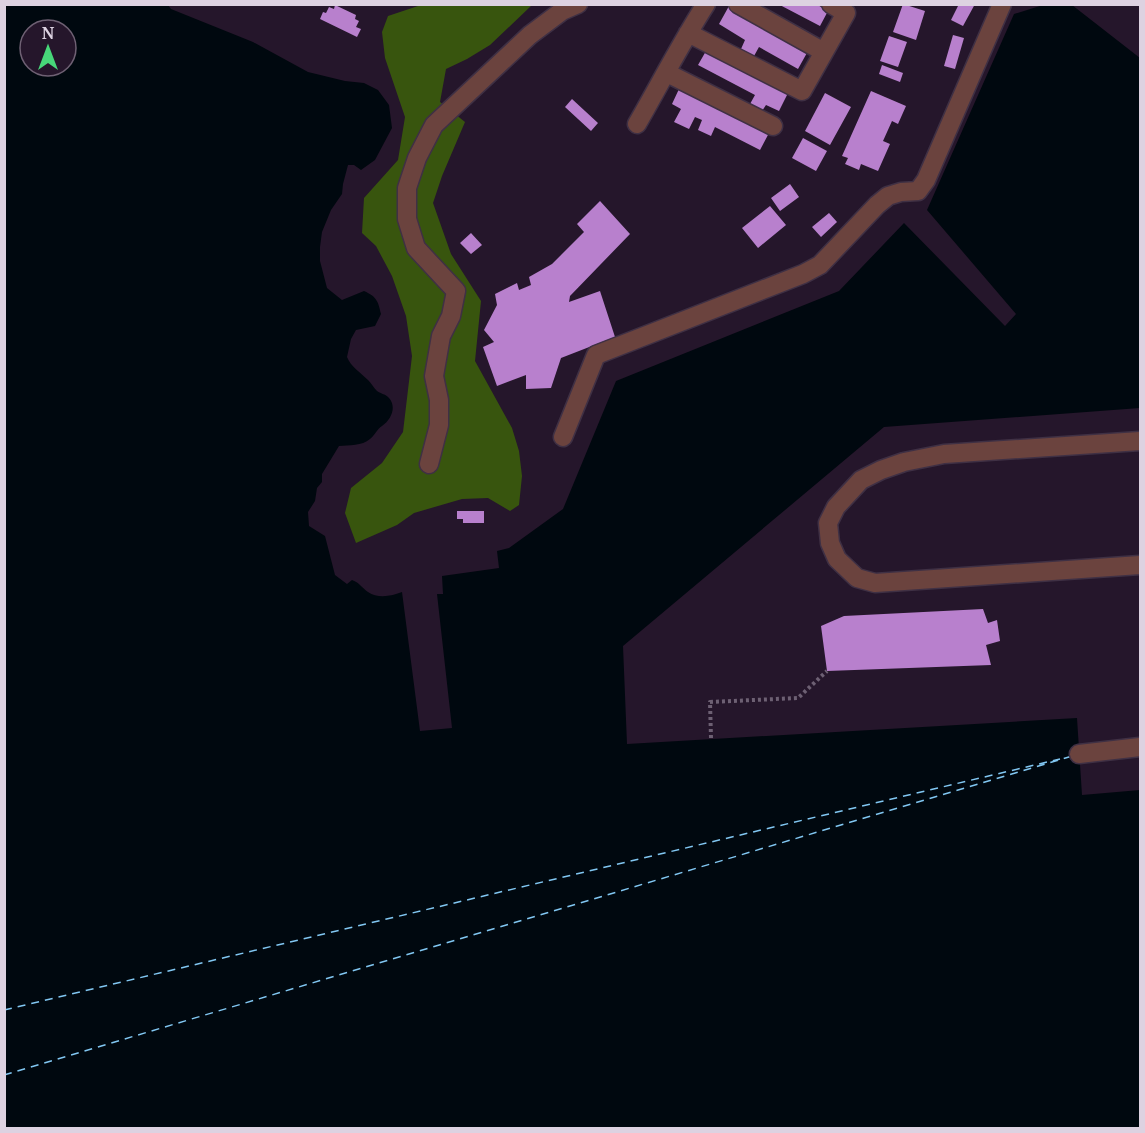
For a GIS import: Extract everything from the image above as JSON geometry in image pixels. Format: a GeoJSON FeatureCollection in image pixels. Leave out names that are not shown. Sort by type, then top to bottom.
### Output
{"type":"FeatureCollection","features":[{"type":"Feature","properties":{"kind":"street"},"geometry":{"type":"LineString","coordinates":[[429,464],[439,425],[439,400],[435,376],[439,346],[441,336],[451,316],[456,291],[416,248],[407,219],[407,188],[417,158],[434,124],[530,35],[562,11],[578,4]]}},
{"type":"Feature","properties":{"kind":"street"},"geometry":{"type":"LineString","coordinates":[[637,124],[706,4]]}},
{"type":"Feature","properties":{"kind":"street"},"geometry":{"type":"LineString","coordinates":[[738,4],[824,52]]}},
{"type":"Feature","properties":{"kind":"street"},"geometry":{"type":"LineString","coordinates":[[688,33],[802,91],[846,13],[831,4]]}},
{"type":"Feature","properties":{"kind":"street"},"geometry":{"type":"LineString","coordinates":[[563,437],[596,355],[803,274],[820,265],[888,196],[918,191],[926,180],[1002,4]]}},
{"type":"Feature","properties":{"kind":"street"},"geometry":{"type":"LineString","coordinates":[[667,74],[773,126]]}},
{"type":"Feature","properties":{"kind":"street"},"geometry":{"type":"LineString","coordinates":[[1140,441],[944,454],[904,462],[861,480],[836,507],[828,523],[830,543],[837,559],[857,578],[875,583],[1140,565]]}},
{"type":"Feature","properties":{"kind":"street"},"geometry":{"type":"LineString","coordinates":[[1079,754],[1140,747]]}},
{"type":"Feature","properties":{"kind":"path"},"geometry":{"type":"LineString","coordinates":[[711,738],[710,702],[798,698],[827,670]]}},
{"type":"Feature","properties":{"kind":"green space"},"geometry":{"type":"Polygon","coordinates":[[[421,5],[539,5],[531,6],[490,45],[446,69],[440,102],[465,122],[433,203],[451,254],[481,301],[475,361],[512,428],[519,451],[522,476],[519,505],[510,511],[488,498],[462,499],[414,513],[397,525],[356,543],[345,513],[351,488],[382,463],[403,432],[412,356],[406,316],[392,276],[376,246],[362,233],[364,198],[398,160],[405,117],[385,58],[382,32],[388,16],[421,5]]]}},
{"type":"Feature","properties":{"kind":"shaded area"},"geometry":{"type":"Polygon","coordinates":[[[5,5],[168,5],[171,9],[253,42],[308,72],[364,83],[378,90],[389,105],[392,128],[375,160],[361,170],[354,165],[348,165],[342,194],[331,210],[322,232],[320,261],[327,288],[342,300],[364,291],[372,295],[378,303],[381,314],[375,326],[356,330],[351,339],[347,357],[353,367],[377,391],[389,398],[393,409],[388,420],[367,441],[355,445],[339,446],[322,474],[322,482],[317,488],[315,501],[308,512],[309,526],[325,536],[335,575],[347,584],[352,580],[355,581],[376,596],[389,596],[402,592],[420,731],[452,728],[437,594],[443,594],[442,576],[499,568],[497,551],[509,548],[563,509],[616,381],[839,291],[904,223],[1005,326],[1016,314],[927,210],[1014,14],[1043,5],[1072,5],[1140,58],[1140,408],[884,427],[623,646],[627,744],[1077,718],[1082,795],[1140,790],[1140,1128],[5,1128],[5,5]]]}},
{"type":"Feature","properties":{"kind":"building"},"geometry":{"type":"Polygon","coordinates":[[[778,4],[816,4],[828,11],[820,26],[778,4]]]}},
{"type":"Feature","properties":{"kind":"building"},"geometry":{"type":"Polygon","coordinates":[[[903,4],[925,11],[916,40],[893,32],[903,4]]]}},
{"type":"Feature","properties":{"kind":"building"},"geometry":{"type":"Polygon","coordinates":[[[959,4],[975,4],[963,26],[951,20],[959,4]]]}},
{"type":"Feature","properties":{"kind":"building"},"geometry":{"type":"Polygon","coordinates":[[[335,5],[356,15],[355,19],[359,21],[356,27],[361,29],[357,37],[320,19],[323,12],[326,13],[329,7],[334,9],[335,5]]]}},
{"type":"Feature","properties":{"kind":"building"},"geometry":{"type":"Polygon","coordinates":[[[729,6],[808,51],[798,69],[759,47],[754,56],[741,49],[745,40],[719,24],[729,6]]]}},
{"type":"Feature","properties":{"kind":"building"},"geometry":{"type":"Polygon","coordinates":[[[953,35],[964,38],[955,69],[944,66],[953,35]]]}},
{"type":"Feature","properties":{"kind":"building"},"geometry":{"type":"Polygon","coordinates":[[[889,36],[907,42],[898,67],[880,61],[889,36]]]}},
{"type":"Feature","properties":{"kind":"building"},"geometry":{"type":"Polygon","coordinates":[[[706,51],[788,93],[779,111],[766,105],[762,111],[750,104],[755,95],[698,65],[706,51]]]}},
{"type":"Feature","properties":{"kind":"building"},"geometry":{"type":"Polygon","coordinates":[[[882,65],[903,73],[900,82],[879,74],[882,65]]]}},
{"type":"Feature","properties":{"kind":"building"},"geometry":{"type":"Polygon","coordinates":[[[679,89],[769,133],[760,150],[715,127],[711,136],[698,130],[702,120],[695,117],[689,129],[674,122],[681,109],[672,104],[679,89]]]}},
{"type":"Feature","properties":{"kind":"building"},"geometry":{"type":"Polygon","coordinates":[[[871,91],[906,106],[898,124],[892,121],[883,141],[890,144],[878,171],[861,164],[859,170],[845,164],[848,158],[842,156],[871,91]]]}},
{"type":"Feature","properties":{"kind":"building"},"geometry":{"type":"Polygon","coordinates":[[[825,93],[851,107],[830,145],[805,131],[825,93]]]}},
{"type":"Feature","properties":{"kind":"building"},"geometry":{"type":"Polygon","coordinates":[[[572,99],[598,123],[591,131],[565,107],[572,99]]]}},
{"type":"Feature","properties":{"kind":"building"},"geometry":{"type":"Polygon","coordinates":[[[803,138],[827,151],[816,171],[792,158],[803,138]]]}},
{"type":"Feature","properties":{"kind":"building"},"geometry":{"type":"Polygon","coordinates":[[[790,184],[799,197],[780,211],[771,198],[790,184]]]}},
{"type":"Feature","properties":{"kind":"building"},"geometry":{"type":"Polygon","coordinates":[[[600,201],[630,234],[570,296],[569,302],[600,291],[615,337],[561,358],[551,388],[526,389],[526,375],[497,386],[483,347],[494,342],[484,330],[497,305],[495,294],[517,283],[519,290],[531,285],[529,277],[552,264],[584,232],[577,224],[600,201]]]}},
{"type":"Feature","properties":{"kind":"building"},"geometry":{"type":"Polygon","coordinates":[[[770,206],[786,225],[758,248],[742,228],[770,206]]]}},
{"type":"Feature","properties":{"kind":"building"},"geometry":{"type":"Polygon","coordinates":[[[829,213],[837,222],[821,237],[812,227],[829,213]]]}},
{"type":"Feature","properties":{"kind":"building"},"geometry":{"type":"Polygon","coordinates":[[[471,233],[482,245],[471,254],[460,243],[471,233]]]}},
{"type":"Feature","properties":{"kind":"building"},"geometry":{"type":"Polygon","coordinates":[[[457,511],[484,511],[484,523],[463,523],[463,519],[457,519],[457,511]]]}},
{"type":"Feature","properties":{"kind":"building"},"geometry":{"type":"Polygon","coordinates":[[[983,609],[988,623],[997,620],[1000,641],[986,645],[991,665],[827,671],[821,626],[844,616],[983,609]]]}},
{"type":"Feature","properties":{"kind":"ferry route"},"geometry":{"type":"LineString","coordinates":[[4,1075],[1072,756]]}},
{"type":"Feature","properties":{"kind":"ferry route"},"geometry":{"type":"LineString","coordinates":[[4,1010],[1060,759]]}}]}
